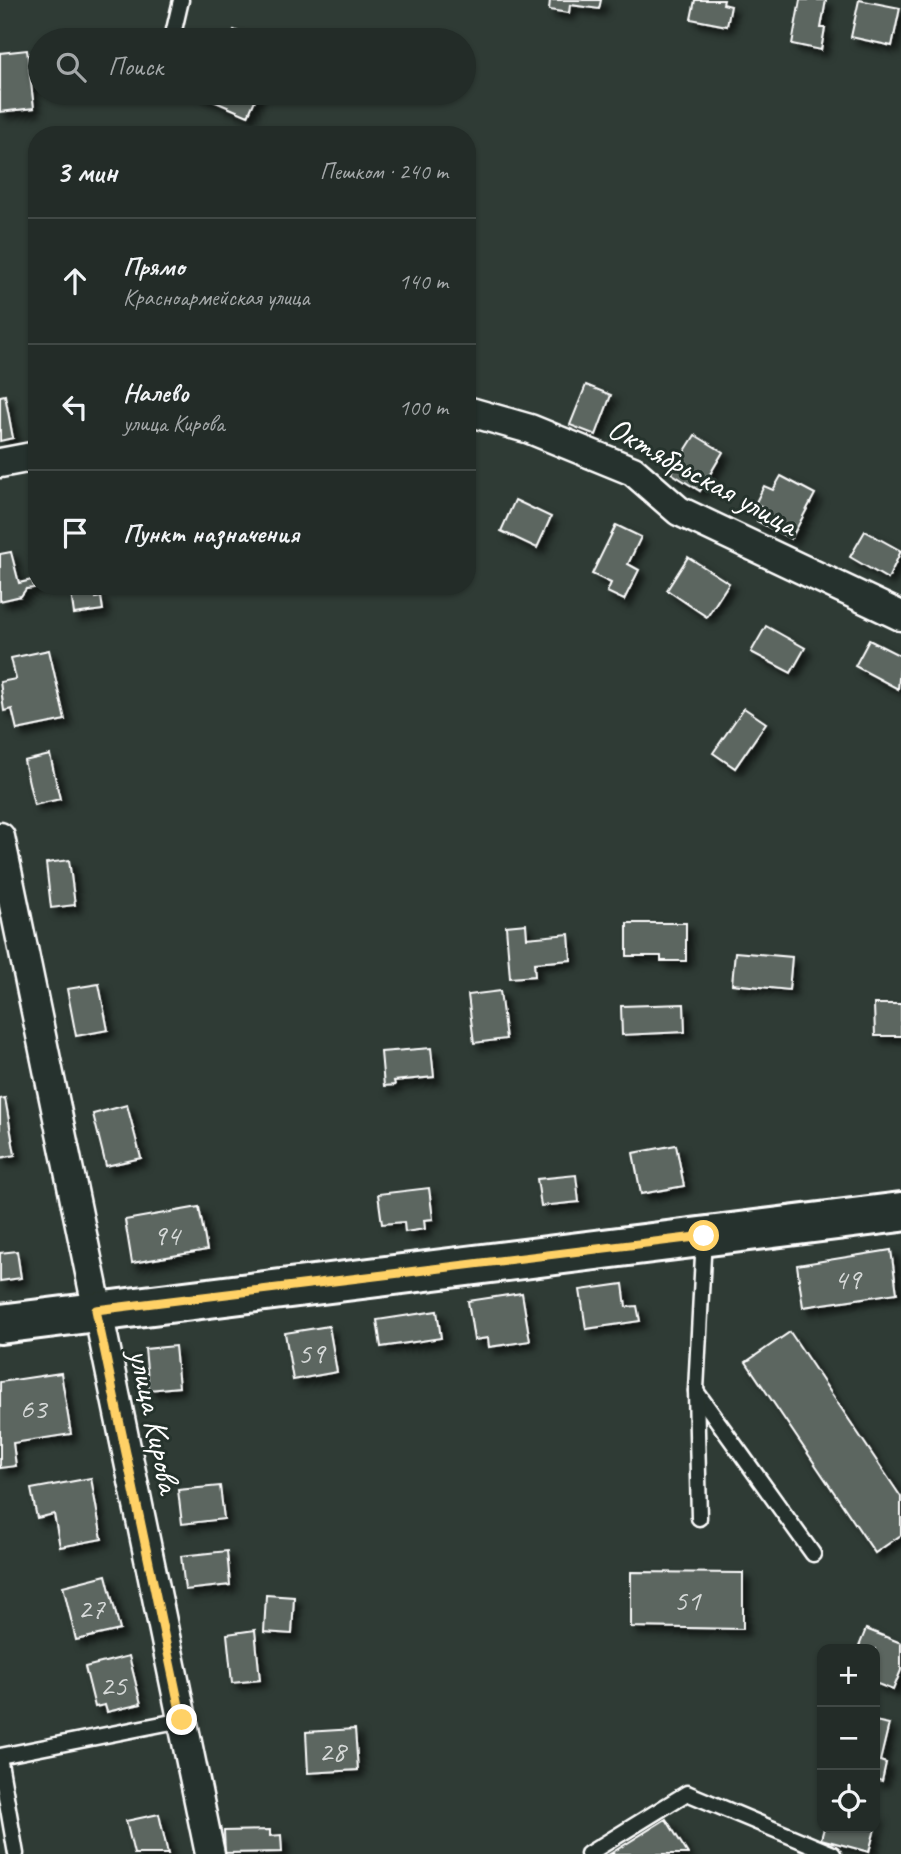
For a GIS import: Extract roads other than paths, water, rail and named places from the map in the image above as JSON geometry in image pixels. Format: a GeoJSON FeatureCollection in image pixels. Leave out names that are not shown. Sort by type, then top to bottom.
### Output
{"type":"FeatureCollection","features":[{"type":"Feature","properties":{"kind":"main road"},"geometry":{"type":"LineString","coordinates":[[0,1324],[901,1212]]}},
{"type":"Feature","properties":{"kind":"street","name":"Октябрьская улица"},"geometry":{"type":"LineString","coordinates":[[476,414],[530,429],[633,471],[679,511],[901,616]]}},
{"type":"Feature","properties":{"kind":"street"},"geometry":{"type":"LineString","coordinates":[[0,463],[28,458]]}},
{"type":"Feature","properties":{"kind":"street","name":"улица Кирова"},"geometry":{"type":"LineString","coordinates":[[0,836],[210,1854]]}},
{"type":"Feature","properties":{"kind":"lane"},"geometry":{"type":"LineString","coordinates":[[174,28],[181,0]]}},
{"type":"Feature","properties":{"kind":"lane"},"geometry":{"type":"LineString","coordinates":[[699,1518],[695,1390],[704,1236]]}},
{"type":"Feature","properties":{"kind":"lane"},"geometry":{"type":"LineString","coordinates":[[695,1390],[813,1554]]}},
{"type":"Feature","properties":{"kind":"lane"},"geometry":{"type":"LineString","coordinates":[[0,1756],[182,1720]]}},
{"type":"Feature","properties":{"kind":"lane"},"geometry":{"type":"LineString","coordinates":[[0,1762],[16,1854]]}},
{"type":"Feature","properties":{"kind":"lane"},"geometry":{"type":"LineString","coordinates":[[588,1854],[688,1793],[834,1854]]}}]}
